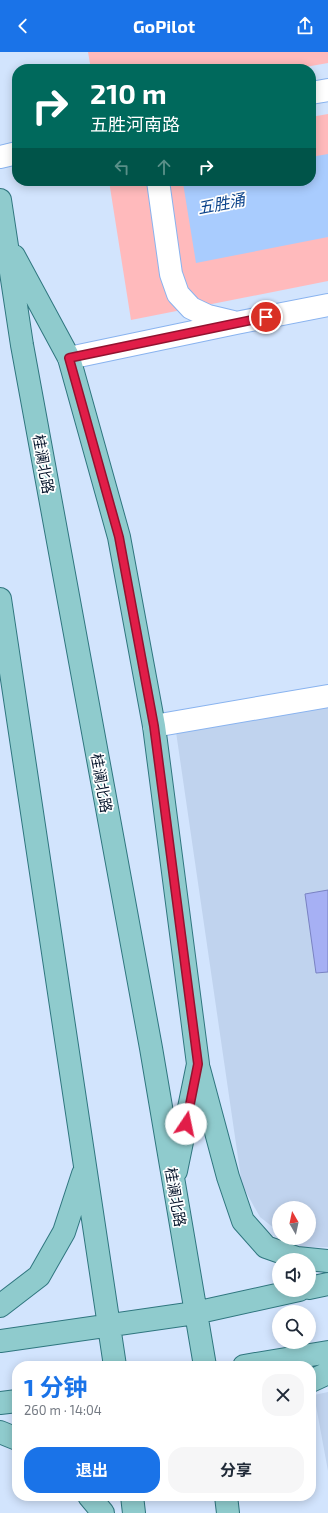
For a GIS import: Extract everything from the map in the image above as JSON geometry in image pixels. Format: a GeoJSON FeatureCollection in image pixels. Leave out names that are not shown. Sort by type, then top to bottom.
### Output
{"type":"FeatureCollection","features":[{"type":"Feature","properties":{"kind":"main road","name":"桂澜北路"},"geometry":{"type":"LineString","coordinates":[[0,200],[22,345],[151,1048],[204,1361]]}},
{"type":"Feature","properties":{"kind":"main road"},"geometry":{"type":"LineString","coordinates":[[6,241],[69,358],[119,537],[154,726],[198,1064],[228,1177],[243,1221],[266,1246],[297,1258],[328,1261]]}},
{"type":"Feature","properties":{"kind":"main road"},"geometry":{"type":"LineString","coordinates":[[0,599],[84,1169],[114,1361]]}},
{"type":"Feature","properties":{"kind":"main road"},"geometry":{"type":"LineString","coordinates":[[174,1184],[198,1064]]}},
{"type":"Feature","properties":{"kind":"main road"},"geometry":{"type":"LineString","coordinates":[[0,1306],[39,1276],[64,1232],[84,1169]]}},
{"type":"Feature","properties":{"kind":"main road"},"geometry":{"type":"LineString","coordinates":[[316,1287],[328,1284]]}},
{"type":"Feature","properties":{"kind":"main road"},"geometry":{"type":"LineString","coordinates":[[0,1341],[195,1313],[272,1296]]}},
{"type":"Feature","properties":{"kind":"main road"},"geometry":{"type":"LineString","coordinates":[[274,1361],[328,1352]]}},
{"type":"Feature","properties":{"kind":"main road"},"geometry":{"type":"LineString","coordinates":[[316,1379],[328,1373]]}},
{"type":"Feature","properties":{"kind":"main road"},"geometry":{"type":"LineString","coordinates":[[0,1403],[12,1402]]}},
{"type":"Feature","properties":{"kind":"main road"},"geometry":{"type":"LineString","coordinates":[[0,1432],[12,1437]]}},
{"type":"Feature","properties":{"kind":"main road"},"geometry":{"type":"LineString","coordinates":[[92,1501],[103,1513]]}},
{"type":"Feature","properties":{"kind":"main road"},"geometry":{"type":"LineString","coordinates":[[133,1501],[134,1513]]}},
{"type":"Feature","properties":{"kind":"main road"},"geometry":{"type":"LineString","coordinates":[[227,1501],[228,1513]]}},
{"type":"Feature","properties":{"kind":"main road"},"geometry":{"type":"LineString","coordinates":[[234,1513],[235,1501]]}},
{"type":"Feature","properties":{"kind":"street"},"geometry":{"type":"LineString","coordinates":[[316,92],[328,90]]}},
{"type":"Feature","properties":{"kind":"street"},"geometry":{"type":"LineString","coordinates":[[0,157],[12,154]]}},
{"type":"Feature","properties":{"kind":"street"},"geometry":{"type":"LineString","coordinates":[[159,186],[171,274],[178,294],[191,308],[208,316],[236,323]]}},
{"type":"Feature","properties":{"kind":"street"},"geometry":{"type":"LineString","coordinates":[[69,358],[328,305]]}},
{"type":"Feature","properties":{"kind":"street"},"geometry":{"type":"LineString","coordinates":[[154,726],[328,696]]}},
{"type":"Feature","properties":{"kind":"shaded area"},"geometry":{"type":"Polygon","coordinates":[[[88,52],[328,52],[328,63],[316,65],[90,64],[88,52]]]}},
{"type":"Feature","properties":{"kind":"shaded area"},"geometry":{"type":"Polygon","coordinates":[[[328,114],[328,281],[131,320],[110,186],[316,186],[316,116],[328,114]]]}},
{"type":"Feature","properties":{"kind":"shaded area"},"geometry":{"type":"Polygon","coordinates":[[[328,700],[328,1247],[300,1248],[296,1245],[316,1245],[316,1201],[272,1201],[272,1226],[260,1217],[242,1185],[175,725],[328,700]]]}},
{"type":"Feature","properties":{"kind":"shaded area"},"geometry":{"type":"Polygon","coordinates":[[[328,1392],[328,1471],[316,1406],[316,1395],[328,1392]]]}},
{"type":"Feature","properties":{"kind":"water","name":"五胜涌"},"geometry":{"type":"Polygon","coordinates":[[[328,154],[328,237],[196,263],[183,186],[316,186],[316,156],[328,154]]]}},
{"type":"Feature","properties":{"kind":"building"},"geometry":{"type":"Polygon","coordinates":[[[328,890],[328,972],[316,973],[305,894],[328,890]]]}},
{"type":"Feature","properties":{"kind":"route"},"geometry":{"type":"LineString","coordinates":[[186,1124],[198,1064],[154,726],[119,537],[69,358],[266,317]]}}]}
